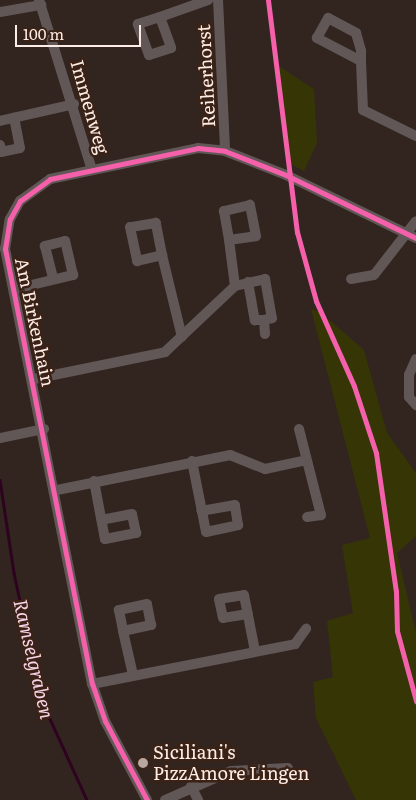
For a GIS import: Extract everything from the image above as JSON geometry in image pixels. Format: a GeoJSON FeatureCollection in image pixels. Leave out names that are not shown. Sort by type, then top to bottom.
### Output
{"type":"FeatureCollection","features":[{"type":"Feature","properties":{"kind":"street","name":"Reiherhorst"},"geometry":{"type":"LineString","coordinates":[[160,16],[208,0]]}},
{"type":"Feature","properties":{"kind":"street","name":"Reiherhorst"},"geometry":{"type":"LineString","coordinates":[[218,0],[225,151]]}},
{"type":"Feature","properties":{"kind":"street"},"geometry":{"type":"LineString","coordinates":[[0,12],[40,3]]}},
{"type":"Feature","properties":{"kind":"street","name":"Immenweg"},"geometry":{"type":"LineString","coordinates":[[40,3],[74,104],[91,167]]}},
{"type":"Feature","properties":{"kind":"street"},"geometry":{"type":"LineString","coordinates":[[361,61],[317,38],[328,18],[356,33],[361,61],[363,110],[416,136]]}},
{"type":"Feature","properties":{"kind":"street"},"geometry":{"type":"LineString","coordinates":[[0,121],[74,104]]}},
{"type":"Feature","properties":{"kind":"street"},"geometry":{"type":"LineString","coordinates":[[0,145],[1,152],[20,148],[14,118]]}},
{"type":"Feature","properties":{"kind":"street","name":"Am Birkenhain"},"geometry":{"type":"LineString","coordinates":[[148,800],[108,729],[92,684],[57,490],[15,289],[6,234],[20,201],[50,179],[91,167],[198,148],[225,151],[412,236]]}},
{"type":"Feature","properties":{"kind":"street"},"geometry":{"type":"LineString","coordinates":[[351,279],[374,274],[412,236],[416,221]]}},
{"type":"Feature","properties":{"kind":"street"},"geometry":{"type":"LineString","coordinates":[[229,240],[236,286]]}},
{"type":"Feature","properties":{"kind":"street"},"geometry":{"type":"LineString","coordinates":[[162,255],[182,338]]}},
{"type":"Feature","properties":{"kind":"street"},"geometry":{"type":"LineString","coordinates":[[34,379],[165,352],[236,286],[248,282],[265,279],[272,318],[255,320],[248,282]]}},
{"type":"Feature","properties":{"kind":"street"},"geometry":{"type":"LineString","coordinates":[[15,289],[53,280]]}},
{"type":"Feature","properties":{"kind":"street"},"geometry":{"type":"LineString","coordinates":[[264,320],[265,334]]}},
{"type":"Feature","properties":{"kind":"street"},"geometry":{"type":"LineString","coordinates":[[416,360],[408,375],[408,397],[416,405]]}},
{"type":"Feature","properties":{"kind":"street"},"geometry":{"type":"LineString","coordinates":[[0,438],[44,429]]}},
{"type":"Feature","properties":{"kind":"street"},"geometry":{"type":"LineString","coordinates":[[299,429],[304,461],[313,475],[321,515],[307,517]]}},
{"type":"Feature","properties":{"kind":"street"},"geometry":{"type":"LineString","coordinates":[[57,490],[192,461],[230,455],[266,469],[304,461]]}},
{"type":"Feature","properties":{"kind":"street"},"geometry":{"type":"LineString","coordinates":[[192,461],[202,512]]}},
{"type":"Feature","properties":{"kind":"street"},"geometry":{"type":"LineString","coordinates":[[94,481],[102,520]]}},
{"type":"Feature","properties":{"kind":"street"},"geometry":{"type":"LineString","coordinates":[[248,614],[255,651]]}},
{"type":"Feature","properties":{"kind":"street"},"geometry":{"type":"LineString","coordinates":[[92,684],[295,644],[306,629]]}},
{"type":"Feature","properties":{"kind":"street"},"geometry":{"type":"LineString","coordinates":[[123,631],[132,675]]}},
{"type":"Feature","properties":{"kind":"street"},"geometry":{"type":"LineString","coordinates":[[165,800],[191,786],[231,771],[288,768]]}},
{"type":"Feature","properties":{"kind":"street"},"geometry":{"type":"LineString","coordinates":[[191,786],[198,800]]}},
{"type":"Feature","properties":{"kind":"shaded area"},"geometry":{"type":"Polygon","coordinates":[[[277,65],[314,89],[317,143],[304,171],[288,163],[277,65]]]}},
{"type":"Feature","properties":{"kind":"shaded area"},"geometry":{"type":"Polygon","coordinates":[[[311,309],[320,312],[364,350],[387,433],[416,473],[416,536],[397,553],[416,633],[416,800],[356,800],[316,718],[313,682],[333,677],[327,621],[353,613],[342,545],[370,538],[311,309]]]}},
{"type":"Feature","properties":{"kind":"waterway","name":"Ramselgraben"},"geometry":{"type":"LineString","coordinates":[[0,480],[14,573],[41,699],[87,800]]}},
{"type":"Feature","properties":{"kind":"cycle path"},"geometry":{"type":"LineString","coordinates":[[268,0],[297,232],[316,301],[354,386],[376,453],[396,591],[397,631],[416,701]]}},
{"type":"Feature","properties":{"kind":"cycle path"},"geometry":{"type":"LineString","coordinates":[[147,800],[105,721],[92,684],[5,249],[10,219],[20,201],[50,179],[198,148],[225,151],[286,175],[416,238]]}},
{"type":"Feature","properties":{"kind":"place","name":"Siciliani's PizzAmore Lingen"},"geometry":{"type":"Point","coordinates":[143,763]}}]}
